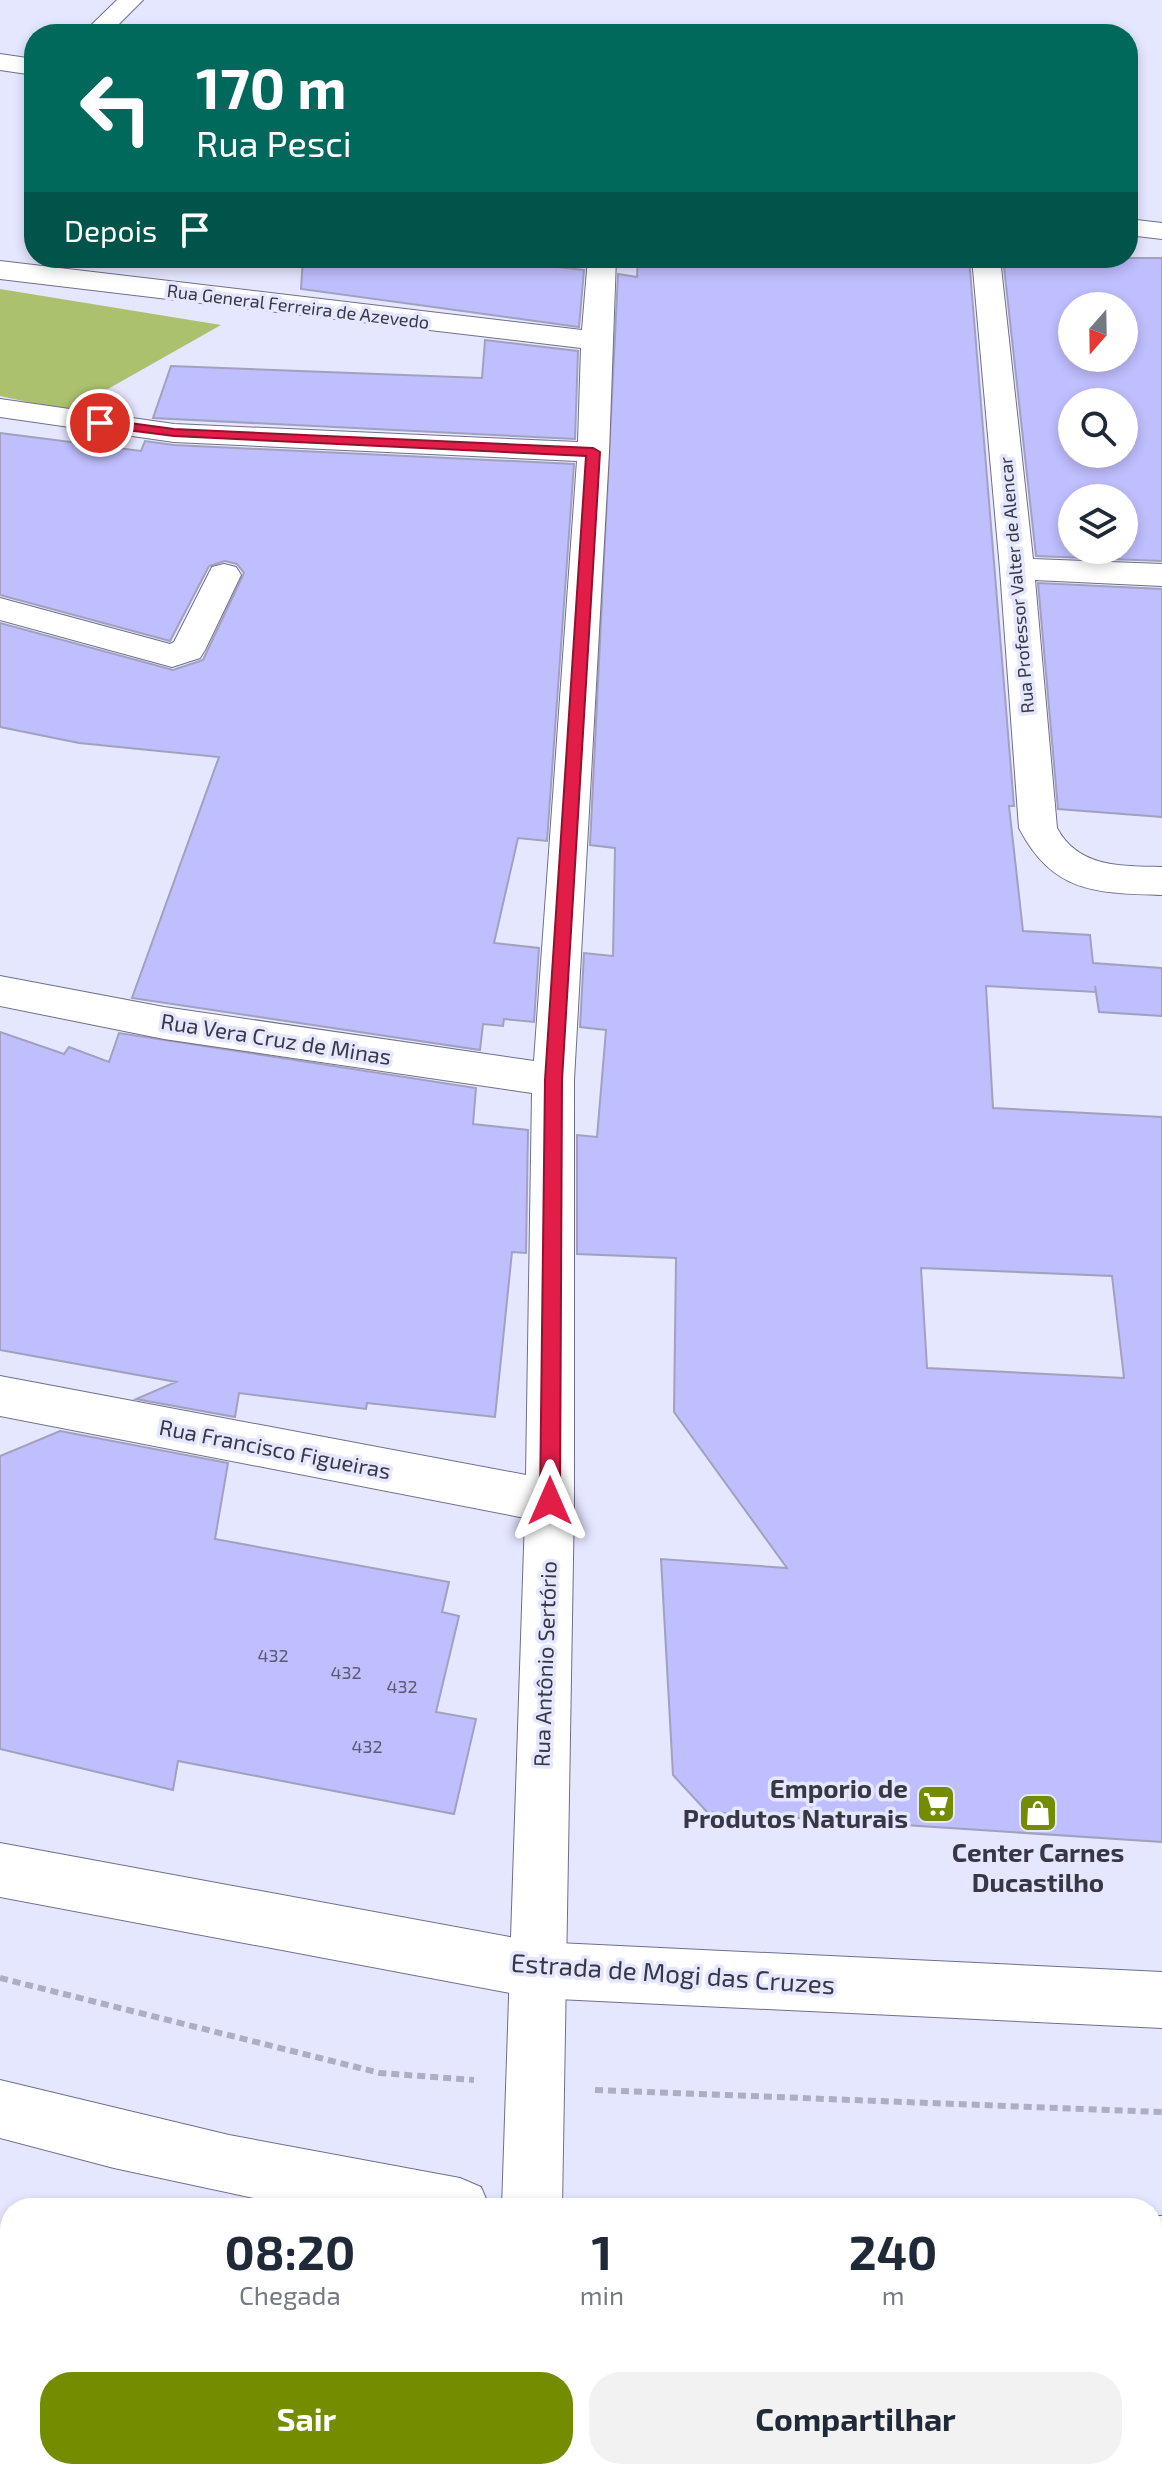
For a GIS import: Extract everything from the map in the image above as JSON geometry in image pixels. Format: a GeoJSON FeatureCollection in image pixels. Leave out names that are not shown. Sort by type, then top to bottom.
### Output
{"type":"FeatureCollection","features":[{"type":"Feature","properties":{"kind":"street"},"geometry":{"type":"LineString","coordinates":[[106,24],[131,0]]}},
{"type":"Feature","properties":{"kind":"street"},"geometry":{"type":"LineString","coordinates":[[0,62],[24,66]]}},
{"type":"Feature","properties":{"kind":"street"},"geometry":{"type":"LineString","coordinates":[[1138,228],[1162,231]]}},
{"type":"Feature","properties":{"kind":"street","name":"Rua Antônio Sertório"},"geometry":{"type":"LineString","coordinates":[[532,2198],[550,1501],[553,1080],[593,452],[601,268]]}},
{"type":"Feature","properties":{"kind":"street","name":"Rua Professor Valter de Alencar"},"geometry":{"type":"LineString","coordinates":[[987,268],[1017,569],[1038,828],[1060,861],[1100,879],[1162,881]]}},
{"type":"Feature","properties":{"kind":"street","name":"Rua General Ferreira de Azevedo"},"geometry":{"type":"LineString","coordinates":[[0,270],[596,341]]}},
{"type":"Feature","properties":{"kind":"street"},"geometry":{"type":"LineString","coordinates":[[0,408],[174,433],[593,452]]}},
{"type":"Feature","properties":{"kind":"street"},"geometry":{"type":"LineString","coordinates":[[1017,569],[1162,575]]}},
{"type":"Feature","properties":{"kind":"street"},"geometry":{"type":"LineString","coordinates":[[0,609],[172,656],[180,655],[188,650],[224,575]]}},
{"type":"Feature","properties":{"kind":"street","name":"Rua Vera Cruz de Minas"},"geometry":{"type":"LineString","coordinates":[[0,991],[164,1023],[553,1080]]}},
{"type":"Feature","properties":{"kind":"street","name":"Rua Francisco Figueiras"},"geometry":{"type":"LineString","coordinates":[[0,1396],[550,1501]]}},
{"type":"Feature","properties":{"kind":"street","name":"Estrada de Mogi das Cruzes"},"geometry":{"type":"LineString","coordinates":[[0,1870],[537,1970],[1162,2000]]}},
{"type":"Feature","properties":{"kind":"street"},"geometry":{"type":"LineString","coordinates":[[0,2109],[57,2125],[330,2185],[403,2198]]}},
{"type":"Feature","properties":{"kind":"green space"},"geometry":{"type":"Polygon","coordinates":[[[0,289],[221,325],[69,411],[0,396],[0,289]]]}},
{"type":"Feature","properties":{"kind":"building"},"geometry":{"type":"Polygon","coordinates":[[[1138,258],[1162,258],[1162,561],[1138,560],[1138,484],[1058,484],[1058,557],[1036,556],[1004,268],[1138,268],[1138,258]]]}},
{"type":"Feature","properties":{"kind":"building"},"geometry":{"type":"Polygon","coordinates":[[[302,268],[584,270],[579,327],[301,289],[302,268]]]}},
{"type":"Feature","properties":{"kind":"building"},"geometry":{"type":"Polygon","coordinates":[[[637,268],[970,268],[1014,806],[1009,806],[1023,931],[1090,935],[1093,963],[1162,968],[1162,1016],[1099,1012],[1096,992],[986,986],[993,1108],[1162,1117],[1162,1842],[707,1812],[673,1775],[661,1559],[787,1568],[674,1412],[676,1258],[577,1254],[577,1135],[597,1137],[606,1030],[580,1027],[584,953],[613,956],[615,848],[590,845],[618,274],[637,277],[637,268]],[[921,1268],[927,1368],[1124,1378],[1112,1276],[921,1268]]]}},
{"type":"Feature","properties":{"kind":"building"},"geometry":{"type":"Polygon","coordinates":[[[485,340],[578,351],[575,439],[153,418],[171,366],[482,378],[485,340]]]}},
{"type":"Feature","properties":{"kind":"building"},"geometry":{"type":"Polygon","coordinates":[[[0,433],[141,451],[145,441],[174,445],[574,464],[547,841],[518,838],[494,943],[539,948],[534,1022],[504,1019],[503,1026],[483,1024],[480,1050],[132,998],[219,757],[79,743],[0,727],[0,623],[173,670],[203,660],[244,573],[237,564],[225,561],[209,566],[170,641],[0,595],[0,433]]]}},
{"type":"Feature","properties":{"kind":"building"},"geometry":{"type":"Polygon","coordinates":[[[1038,583],[1162,589],[1162,817],[1058,809],[1038,583]]]}},
{"type":"Feature","properties":{"kind":"building"},"geometry":{"type":"Polygon","coordinates":[[[0,1032],[64,1054],[69,1047],[109,1062],[119,1033],[476,1088],[473,1124],[528,1130],[526,1253],[512,1252],[495,1417],[367,1403],[366,1409],[239,1393],[235,1417],[136,1399],[176,1382],[0,1350],[0,1032]]]}},
{"type":"Feature","properties":{"kind":"building"},"geometry":{"type":"Polygon","coordinates":[[[60,1431],[228,1463],[215,1539],[449,1582],[442,1612],[459,1616],[436,1712],[476,1719],[454,1814],[178,1761],[173,1790],[0,1749],[0,1456],[60,1431]]]}},
{"type":"Feature","properties":{"kind":"place","name":"Emporio de Produtos Naturais"},"geometry":{"type":"Point","coordinates":[936,1804]}},
{"type":"Feature","properties":{"kind":"place","name":"Center Carnes Ducastilho"},"geometry":{"type":"Point","coordinates":[1038,1813]}},
{"type":"Feature","properties":{"kind":"route"},"geometry":{"type":"LineString","coordinates":[[100,423],[174,433],[593,452],[553,1080],[550,1501]]}}]}
